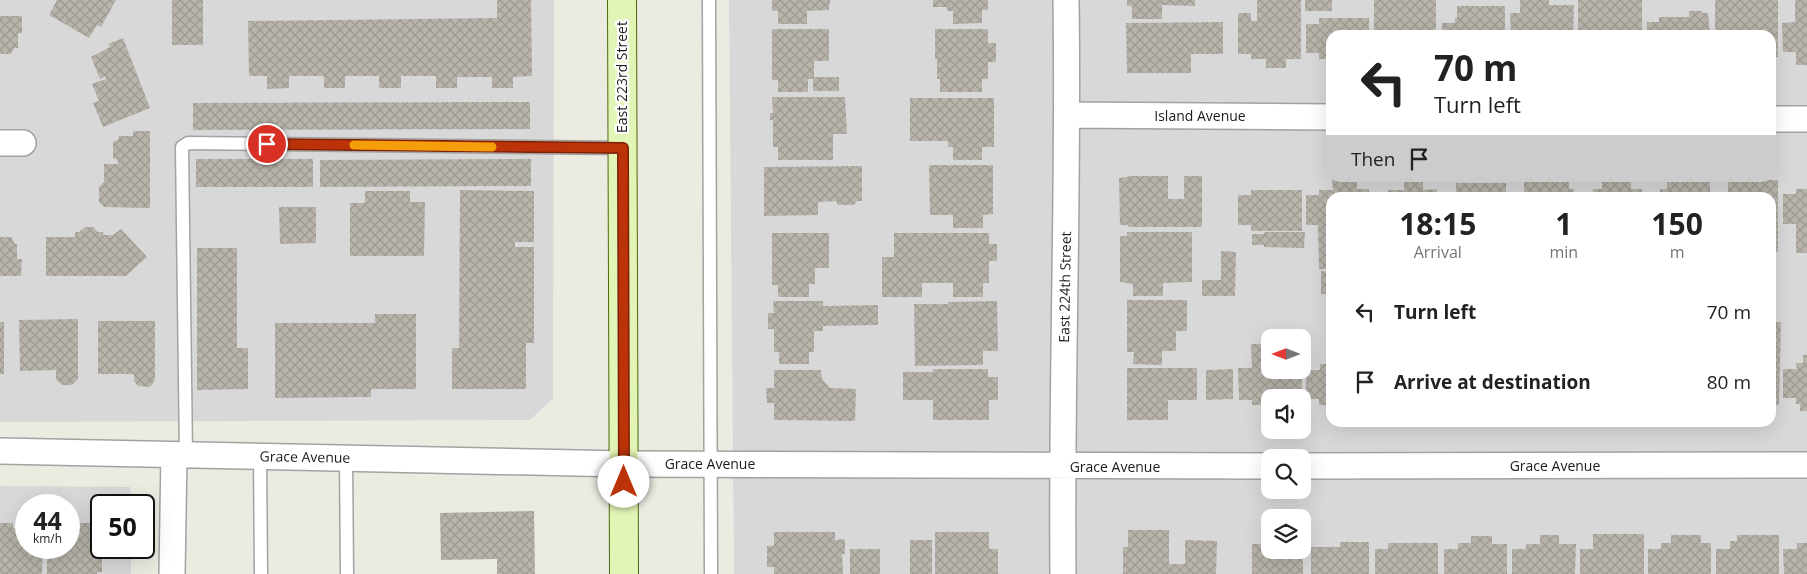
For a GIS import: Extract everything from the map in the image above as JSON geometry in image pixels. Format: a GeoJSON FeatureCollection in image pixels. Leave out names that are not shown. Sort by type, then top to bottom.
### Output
{"type":"FeatureCollection","features":[{"type":"Feature","properties":{"kind":"main road","name":"East 223rd Street"},"geometry":{"type":"LineString","coordinates":[[622,0],[624,574]]}},
{"type":"Feature","properties":{"kind":"street","name":"East 224th Street"},"geometry":{"type":"LineString","coordinates":[[1063,574],[1062,467],[1068,115],[1066,0]]}},
{"type":"Feature","properties":{"kind":"street","name":"Island Avenue"},"geometry":{"type":"LineString","coordinates":[[1068,115],[1326,117]]}},
{"type":"Feature","properties":{"kind":"street"},"geometry":{"type":"LineString","coordinates":[[1776,119],[1807,119]]}},
{"type":"Feature","properties":{"kind":"street","name":"Grace Avenue"},"geometry":{"type":"LineString","coordinates":[[0,451],[624,464],[1062,467],[1261,466]]}},
{"type":"Feature","properties":{"kind":"street"},"geometry":{"type":"LineString","coordinates":[[172,574],[180,455]]}},
{"type":"Feature","properties":{"kind":"street","name":"Grace Avenue"},"geometry":{"type":"LineString","coordinates":[[1311,466],[1807,466]]}},
{"type":"Feature","properties":{"kind":"lane"},"geometry":{"type":"LineString","coordinates":[[709,0],[711,574]]}},
{"type":"Feature","properties":{"kind":"lane"},"geometry":{"type":"LineString","coordinates":[[180,455],[182,147],[188,144],[623,148]]}},
{"type":"Feature","properties":{"kind":"lane"},"geometry":{"type":"LineString","coordinates":[[260,456],[262,574]]}},
{"type":"Feature","properties":{"kind":"lane"},"geometry":{"type":"LineString","coordinates":[[346,458],[347,574]]}},
{"type":"Feature","properties":{"kind":"shaded area"},"geometry":{"type":"Polygon","coordinates":[[[0,0],[554,0],[553,398],[530,420],[0,422],[0,0]]]}},
{"type":"Feature","properties":{"kind":"shaded area"},"geometry":{"type":"Polygon","coordinates":[[[729,0],[1807,0],[1807,574],[734,574],[729,0]]]}},
{"type":"Feature","properties":{"kind":"shaded area"},"geometry":{"type":"Polygon","coordinates":[[[0,486],[130,487],[130,494],[90,494],[90,559],[131,559],[131,574],[0,574],[0,486]]]}},
{"type":"Feature","properties":{"kind":"building"},"geometry":{"type":"Polygon","coordinates":[[[57,0],[116,0],[101,27],[97,25],[89,38],[49,15],[57,0]]]}},
{"type":"Feature","properties":{"kind":"building"},"geometry":{"type":"Polygon","coordinates":[[[172,0],[203,0],[203,45],[172,45],[172,0]]]}},
{"type":"Feature","properties":{"kind":"building"},"geometry":{"type":"Polygon","coordinates":[[[497,0],[531,0],[532,76],[513,77],[513,88],[492,88],[492,77],[457,77],[457,88],[436,88],[436,76],[401,76],[401,88],[379,88],[379,76],[345,76],[345,88],[324,88],[324,76],[289,76],[289,88],[267,89],[267,76],[249,76],[248,21],[497,18],[497,0]]]}},
{"type":"Feature","properties":{"kind":"building"},"geometry":{"type":"Polygon","coordinates":[[[772,0],[830,0],[830,5],[829,10],[807,11],[807,24],[778,24],[778,11],[772,11],[772,0]]]}},
{"type":"Feature","properties":{"kind":"building"},"geometry":{"type":"Polygon","coordinates":[[[933,0],[988,0],[988,10],[982,10],[982,23],[953,24],[953,11],[947,11],[947,7],[933,7],[933,0]]]}},
{"type":"Feature","properties":{"kind":"building"},"geometry":{"type":"Polygon","coordinates":[[[1127,0],[1195,0],[1195,6],[1162,5],[1162,19],[1132,19],[1132,6],[1127,6],[1127,0]]]}},
{"type":"Feature","properties":{"kind":"building"},"geometry":{"type":"Polygon","coordinates":[[[1257,0],[1301,0],[1301,59],[1286,59],[1286,68],[1266,68],[1266,59],[1251,59],[1251,54],[1238,54],[1238,13],[1251,13],[1251,21],[1257,21],[1257,0]]]}},
{"type":"Feature","properties":{"kind":"building"},"geometry":{"type":"Polygon","coordinates":[[[1305,0],[1332,0],[1332,11],[1305,11],[1305,0]]]}},
{"type":"Feature","properties":{"kind":"building"},"geometry":{"type":"Polygon","coordinates":[[[1374,0],[1436,0],[1436,30],[1374,30],[1374,0]]]}},
{"type":"Feature","properties":{"kind":"building"},"geometry":{"type":"Polygon","coordinates":[[[1520,0],[1549,0],[1549,5],[1574,5],[1573,30],[1511,30],[1510,13],[1520,13],[1520,0]]]}},
{"type":"Feature","properties":{"kind":"building"},"geometry":{"type":"Polygon","coordinates":[[[1578,0],[1642,0],[1642,30],[1578,30],[1578,0]]]}},
{"type":"Feature","properties":{"kind":"building"},"geometry":{"type":"Polygon","coordinates":[[[1715,0],[1778,0],[1778,57],[1776,57],[1776,30],[1715,30],[1715,0]]]}},
{"type":"Feature","properties":{"kind":"building"},"geometry":{"type":"Polygon","coordinates":[[[1795,0],[1807,0],[1807,65],[1796,65],[1796,52],[1783,52],[1782,23],[1795,22],[1795,0]]]}},
{"type":"Feature","properties":{"kind":"building"},"geometry":{"type":"Polygon","coordinates":[[[1457,6],[1505,6],[1505,30],[1442,30],[1442,23],[1455,23],[1455,18],[1457,18],[1457,6]]]}},
{"type":"Feature","properties":{"kind":"building"},"geometry":{"type":"Polygon","coordinates":[[[1689,11],[1708,13],[1710,30],[1647,30],[1647,22],[1659,22],[1659,17],[1689,17],[1689,11]]]}},
{"type":"Feature","properties":{"kind":"building"},"geometry":{"type":"Polygon","coordinates":[[[0,16],[22,16],[22,33],[18,33],[18,48],[14,48],[11,54],[0,54],[0,16]]]}},
{"type":"Feature","properties":{"kind":"building"},"geometry":{"type":"Polygon","coordinates":[[[1319,18],[1369,18],[1369,30],[1326,30],[1326,59],[1319,59],[1319,53],[1306,53],[1306,24],[1319,24],[1319,18]]]}},
{"type":"Feature","properties":{"kind":"building"},"geometry":{"type":"Polygon","coordinates":[[[1223,22],[1223,54],[1191,54],[1191,73],[1127,73],[1126,23],[1223,22]]]}},
{"type":"Feature","properties":{"kind":"building"},"geometry":{"type":"Polygon","coordinates":[[[772,29],[829,29],[829,61],[814,61],[814,77],[839,77],[839,91],[813,91],[813,79],[808,79],[808,92],[778,92],[778,80],[772,80],[772,29]]]}},
{"type":"Feature","properties":{"kind":"building"},"geometry":{"type":"Polygon","coordinates":[[[935,29],[988,29],[988,43],[996,43],[996,62],[988,62],[988,79],[982,79],[982,92],[940,92],[940,79],[937,79],[937,59],[935,59],[935,29]]]}},
{"type":"Feature","properties":{"kind":"building"},"geometry":{"type":"Polygon","coordinates":[[[123,38],[150,108],[103,127],[93,103],[99,101],[92,84],[106,79],[105,76],[100,79],[91,57],[110,47],[108,44],[123,38]]]}},
{"type":"Feature","properties":{"kind":"building"},"geometry":{"type":"Polygon","coordinates":[[[772,97],[845,97],[847,134],[833,134],[833,160],[778,160],[778,147],[773,147],[773,120],[770,120],[770,113],[773,113],[772,97]]]}},
{"type":"Feature","properties":{"kind":"building"},"geometry":{"type":"Polygon","coordinates":[[[910,98],[994,98],[994,147],[982,147],[982,160],[953,160],[953,147],[948,147],[948,141],[910,141],[910,98]]]}},
{"type":"Feature","properties":{"kind":"building"},"geometry":{"type":"Polygon","coordinates":[[[530,102],[530,129],[193,130],[193,103],[530,102]]]}},
{"type":"Feature","properties":{"kind":"building"},"geometry":{"type":"Polygon","coordinates":[[[133,131],[150,131],[150,208],[104,207],[99,202],[99,187],[104,182],[104,164],[118,164],[118,160],[113,158],[113,142],[119,139],[118,136],[133,136],[133,131]]]}},
{"type":"Feature","properties":{"kind":"building"},"geometry":{"type":"Polygon","coordinates":[[[196,159],[313,159],[313,187],[196,187],[196,159]]]}},
{"type":"Feature","properties":{"kind":"building"},"geometry":{"type":"Polygon","coordinates":[[[531,159],[531,186],[320,187],[320,160],[531,159]]]}},
{"type":"Feature","properties":{"kind":"building"},"geometry":{"type":"Polygon","coordinates":[[[929,165],[993,165],[993,214],[983,215],[983,228],[953,228],[953,215],[930,215],[929,165]]]}},
{"type":"Feature","properties":{"kind":"building"},"geometry":{"type":"Polygon","coordinates":[[[862,166],[862,201],[857,201],[854,205],[838,205],[836,201],[818,202],[818,215],[764,216],[764,167],[862,166]]]}},
{"type":"Feature","properties":{"kind":"building"},"geometry":{"type":"Polygon","coordinates":[[[1128,176],[1168,176],[1168,199],[1184,199],[1184,176],[1202,176],[1202,227],[1128,227],[1128,225],[1120,225],[1119,178],[1128,176]]]}},
{"type":"Feature","properties":{"kind":"building"},"geometry":{"type":"Polygon","coordinates":[[[1778,180],[1778,252],[1776,252],[1776,192],[1728,192],[1728,182],[1776,182],[1778,180]]]}},
{"type":"Feature","properties":{"kind":"building"},"geometry":{"type":"Polygon","coordinates":[[[1332,182],[1357,182],[1357,189],[1369,189],[1369,192],[1326,192],[1326,269],[1319,269],[1318,225],[1306,225],[1306,195],[1319,195],[1319,190],[1333,190],[1332,182]]]}},
{"type":"Feature","properties":{"kind":"building"},"geometry":{"type":"Polygon","coordinates":[[[1404,182],[1423,182],[1423,190],[1437,189],[1437,192],[1388,192],[1388,190],[1404,190],[1404,182]]]}},
{"type":"Feature","properties":{"kind":"building"},"geometry":{"type":"Polygon","coordinates":[[[1524,182],[1569,182],[1569,189],[1574,189],[1574,192],[1524,192],[1524,182]]]}},
{"type":"Feature","properties":{"kind":"building"},"geometry":{"type":"Polygon","coordinates":[[[1602,182],[1631,182],[1631,189],[1642,189],[1642,192],[1593,192],[1593,189],[1602,189],[1602,182]]]}},
{"type":"Feature","properties":{"kind":"building"},"geometry":{"type":"Polygon","coordinates":[[[1667,182],[1710,182],[1710,192],[1660,192],[1660,189],[1667,189],[1667,182]]]}},
{"type":"Feature","properties":{"kind":"building"},"geometry":{"type":"Polygon","coordinates":[[[1456,183],[1506,183],[1506,192],[1456,192],[1456,183]]]}},
{"type":"Feature","properties":{"kind":"building"},"geometry":{"type":"Polygon","coordinates":[[[1796,189],[1807,189],[1807,253],[1796,253],[1796,224],[1783,224],[1783,194],[1796,194],[1796,189]]]}},
{"type":"Feature","properties":{"kind":"building"},"geometry":{"type":"Polygon","coordinates":[[[460,190],[534,191],[534,242],[515,242],[515,247],[534,247],[534,343],[526,343],[526,389],[452,389],[452,348],[459,348],[460,190]]]}},
{"type":"Feature","properties":{"kind":"building"},"geometry":{"type":"Polygon","coordinates":[[[1251,190],[1302,190],[1302,231],[1251,231],[1251,225],[1238,225],[1238,195],[1251,195],[1251,190]]]}},
{"type":"Feature","properties":{"kind":"building"},"geometry":{"type":"Polygon","coordinates":[[[365,191],[410,191],[410,202],[425,202],[424,256],[350,256],[350,203],[365,203],[365,191]]]}},
{"type":"Feature","properties":{"kind":"building"},"geometry":{"type":"Polygon","coordinates":[[[279,207],[316,207],[316,243],[280,244],[279,207]]]}},
{"type":"Feature","properties":{"kind":"building"},"geometry":{"type":"Polygon","coordinates":[[[85,227],[93,227],[98,232],[103,232],[103,235],[113,235],[121,229],[147,257],[126,276],[46,276],[46,237],[75,237],[75,232],[79,232],[85,227]]]}},
{"type":"Feature","properties":{"kind":"building"},"geometry":{"type":"Polygon","coordinates":[[[1127,232],[1192,232],[1192,282],[1163,283],[1163,296],[1133,296],[1133,284],[1120,282],[1120,236],[1127,236],[1127,232]]]}},
{"type":"Feature","properties":{"kind":"building"},"geometry":{"type":"Polygon","coordinates":[[[1264,232],[1305,232],[1304,248],[1252,245],[1252,234],[1264,234],[1264,232]]]}},
{"type":"Feature","properties":{"kind":"building"},"geometry":{"type":"Polygon","coordinates":[[[772,233],[829,233],[829,268],[815,268],[815,284],[809,284],[809,297],[778,297],[778,285],[772,285],[772,233]]]}},
{"type":"Feature","properties":{"kind":"building"},"geometry":{"type":"Polygon","coordinates":[[[894,233],[989,233],[989,244],[997,244],[997,261],[989,261],[989,283],[983,283],[983,297],[953,297],[953,283],[922,283],[922,297],[882,297],[882,257],[894,257],[894,233]]]}},
{"type":"Feature","properties":{"kind":"building"},"geometry":{"type":"Polygon","coordinates":[[[0,237],[11,237],[15,244],[17,244],[17,259],[22,259],[21,276],[0,276],[0,237]]]}},
{"type":"Feature","properties":{"kind":"building"},"geometry":{"type":"Polygon","coordinates":[[[197,248],[237,248],[237,348],[248,348],[248,389],[197,390],[197,248]]]}},
{"type":"Feature","properties":{"kind":"building"},"geometry":{"type":"Polygon","coordinates":[[[1221,251],[1236,252],[1235,296],[1202,296],[1202,280],[1221,280],[1221,251]]]}},
{"type":"Feature","properties":{"kind":"building"},"geometry":{"type":"Polygon","coordinates":[[[1321,271],[1326,272],[1326,294],[1321,294],[1321,271]]]}},
{"type":"Feature","properties":{"kind":"building"},"geometry":{"type":"Polygon","coordinates":[[[1127,300],[1187,300],[1187,331],[1176,331],[1176,351],[1162,351],[1162,365],[1133,364],[1134,352],[1127,352],[1127,300]]]}},
{"type":"Feature","properties":{"kind":"building"},"geometry":{"type":"Polygon","coordinates":[[[773,301],[823,301],[823,306],[878,305],[878,325],[823,326],[823,331],[814,331],[814,352],[809,352],[809,364],[779,364],[779,352],[774,352],[774,329],[768,329],[768,313],[774,313],[773,301]]]}},
{"type":"Feature","properties":{"kind":"building"},"geometry":{"type":"Polygon","coordinates":[[[997,301],[998,351],[983,351],[983,365],[915,366],[914,304],[997,301]]]}},
{"type":"Feature","properties":{"kind":"building"},"geometry":{"type":"Polygon","coordinates":[[[375,314],[416,314],[416,389],[371,389],[371,397],[275,398],[275,323],[375,323],[375,314]]]}},
{"type":"Feature","properties":{"kind":"building"},"geometry":{"type":"Polygon","coordinates":[[[78,319],[78,379],[72,385],[62,385],[56,379],[56,370],[20,371],[19,320],[78,319]]]}},
{"type":"Feature","properties":{"kind":"building"},"geometry":{"type":"Polygon","coordinates":[[[98,321],[155,321],[155,380],[150,387],[138,386],[134,381],[134,374],[98,374],[98,321]]]}},
{"type":"Feature","properties":{"kind":"building"},"geometry":{"type":"Polygon","coordinates":[[[0,322],[4,322],[4,374],[0,374],[0,322]]]}},
{"type":"Feature","properties":{"kind":"building"},"geometry":{"type":"Polygon","coordinates":[[[1776,322],[1781,322],[1779,405],[1776,405],[1776,322]]]}},
{"type":"Feature","properties":{"kind":"building"},"geometry":{"type":"Polygon","coordinates":[[[1251,344],[1261,344],[1261,379],[1302,379],[1302,389],[1261,389],[1261,405],[1252,405],[1252,400],[1239,400],[1238,368],[1252,368],[1251,344]]]}},
{"type":"Feature","properties":{"kind":"building"},"geometry":{"type":"Polygon","coordinates":[[[1803,355],[1807,355],[1807,411],[1800,411],[1800,404],[1796,404],[1796,398],[1783,398],[1783,369],[1797,369],[1796,363],[1803,363],[1803,355]]]}},
{"type":"Feature","properties":{"kind":"building"},"geometry":{"type":"Polygon","coordinates":[[[1320,364],[1326,364],[1326,405],[1319,405],[1319,399],[1311,399],[1311,389],[1306,389],[1306,379],[1311,379],[1311,370],[1320,370],[1320,364]]]}},
{"type":"Feature","properties":{"kind":"building"},"geometry":{"type":"Polygon","coordinates":[[[1127,368],[1197,368],[1197,400],[1168,400],[1168,420],[1127,420],[1127,368]]]}},
{"type":"Feature","properties":{"kind":"building"},"geometry":{"type":"Polygon","coordinates":[[[933,369],[988,369],[988,377],[998,377],[998,400],[989,400],[989,420],[933,420],[933,400],[903,400],[903,372],[933,372],[933,369]]]}},
{"type":"Feature","properties":{"kind":"building"},"geometry":{"type":"Polygon","coordinates":[[[1233,369],[1233,399],[1206,400],[1206,370],[1233,369]]]}},
{"type":"Feature","properties":{"kind":"building"},"geometry":{"type":"Polygon","coordinates":[[[774,370],[821,370],[822,379],[830,388],[856,389],[855,421],[774,420],[774,403],[767,403],[766,388],[774,388],[774,370]]]}},
{"type":"Feature","properties":{"kind":"building"},"geometry":{"type":"Polygon","coordinates":[[[534,511],[535,574],[497,574],[497,559],[441,560],[440,513],[534,511]]]}},
{"type":"Feature","properties":{"kind":"building"},"geometry":{"type":"Polygon","coordinates":[[[0,523],[13,523],[13,528],[15,528],[15,559],[43,559],[42,574],[0,574],[0,523]]]}},
{"type":"Feature","properties":{"kind":"building"},"geometry":{"type":"Polygon","coordinates":[[[80,523],[90,523],[90,559],[102,559],[102,572],[97,572],[97,574],[47,574],[47,559],[80,559],[80,523]]]}},
{"type":"Feature","properties":{"kind":"building"},"geometry":{"type":"Polygon","coordinates":[[[1128,530],[1169,530],[1169,564],[1185,564],[1185,540],[1217,541],[1216,574],[1123,574],[1123,547],[1128,547],[1128,530]]]}},
{"type":"Feature","properties":{"kind":"building"},"geometry":{"type":"Polygon","coordinates":[[[774,532],[835,532],[835,540],[845,539],[845,554],[842,554],[843,574],[774,574],[774,567],[767,567],[767,546],[774,546],[774,532]]]}},
{"type":"Feature","properties":{"kind":"building"},"geometry":{"type":"Polygon","coordinates":[[[935,532],[989,532],[989,549],[998,549],[998,574],[935,574],[935,532]]]}},
{"type":"Feature","properties":{"kind":"building"},"geometry":{"type":"Polygon","coordinates":[[[1593,534],[1644,534],[1644,574],[1580,574],[1580,549],[1593,549],[1593,534]]]}},
{"type":"Feature","properties":{"kind":"building"},"geometry":{"type":"Polygon","coordinates":[[[1540,535],[1559,535],[1559,544],[1576,544],[1575,574],[1512,574],[1512,549],[1526,549],[1526,544],[1540,544],[1540,535]]]}},
{"type":"Feature","properties":{"kind":"building"},"geometry":{"type":"Polygon","coordinates":[[[1671,535],[1701,535],[1701,543],[1711,543],[1711,574],[1648,574],[1648,549],[1661,549],[1661,543],[1671,543],[1671,535]]]}},
{"type":"Feature","properties":{"kind":"building"},"geometry":{"type":"Polygon","coordinates":[[[1737,535],[1779,535],[1779,574],[1716,574],[1716,549],[1730,549],[1730,541],[1737,541],[1737,535]]]}},
{"type":"Feature","properties":{"kind":"building"},"geometry":{"type":"Polygon","coordinates":[[[1471,536],[1492,536],[1492,544],[1507,544],[1507,574],[1444,574],[1444,549],[1458,549],[1458,543],[1471,543],[1471,536]]]}},
{"type":"Feature","properties":{"kind":"building"},"geometry":{"type":"Polygon","coordinates":[[[910,540],[932,540],[932,574],[910,574],[910,540]]]}},
{"type":"Feature","properties":{"kind":"building"},"geometry":{"type":"Polygon","coordinates":[[[1340,542],[1369,542],[1369,574],[1311,574],[1311,547],[1340,547],[1340,542]]]}},
{"type":"Feature","properties":{"kind":"building"},"geometry":{"type":"Polygon","coordinates":[[[1388,543],[1438,543],[1438,574],[1375,574],[1375,549],[1388,549],[1388,543]]]}},
{"type":"Feature","properties":{"kind":"building"},"geometry":{"type":"Polygon","coordinates":[[[1797,543],[1807,543],[1807,574],[1784,574],[1783,549],[1797,549],[1797,543]]]}},
{"type":"Feature","properties":{"kind":"building"},"geometry":{"type":"Polygon","coordinates":[[[1252,544],[1261,544],[1261,559],[1303,559],[1303,574],[1252,574],[1252,544]]]}},
{"type":"Feature","properties":{"kind":"building"},"geometry":{"type":"Polygon","coordinates":[[[850,549],[880,549],[880,574],[850,574],[850,549]]]}},
{"type":"Feature","properties":{"kind":"slow traffic"},"geometry":{"type":"LineString","coordinates":[[354,145],[492,147]]}},
{"type":"Feature","properties":{"kind":"route"},"geometry":{"type":"LineString","coordinates":[[267,144],[623,148],[624,482]]}}]}
